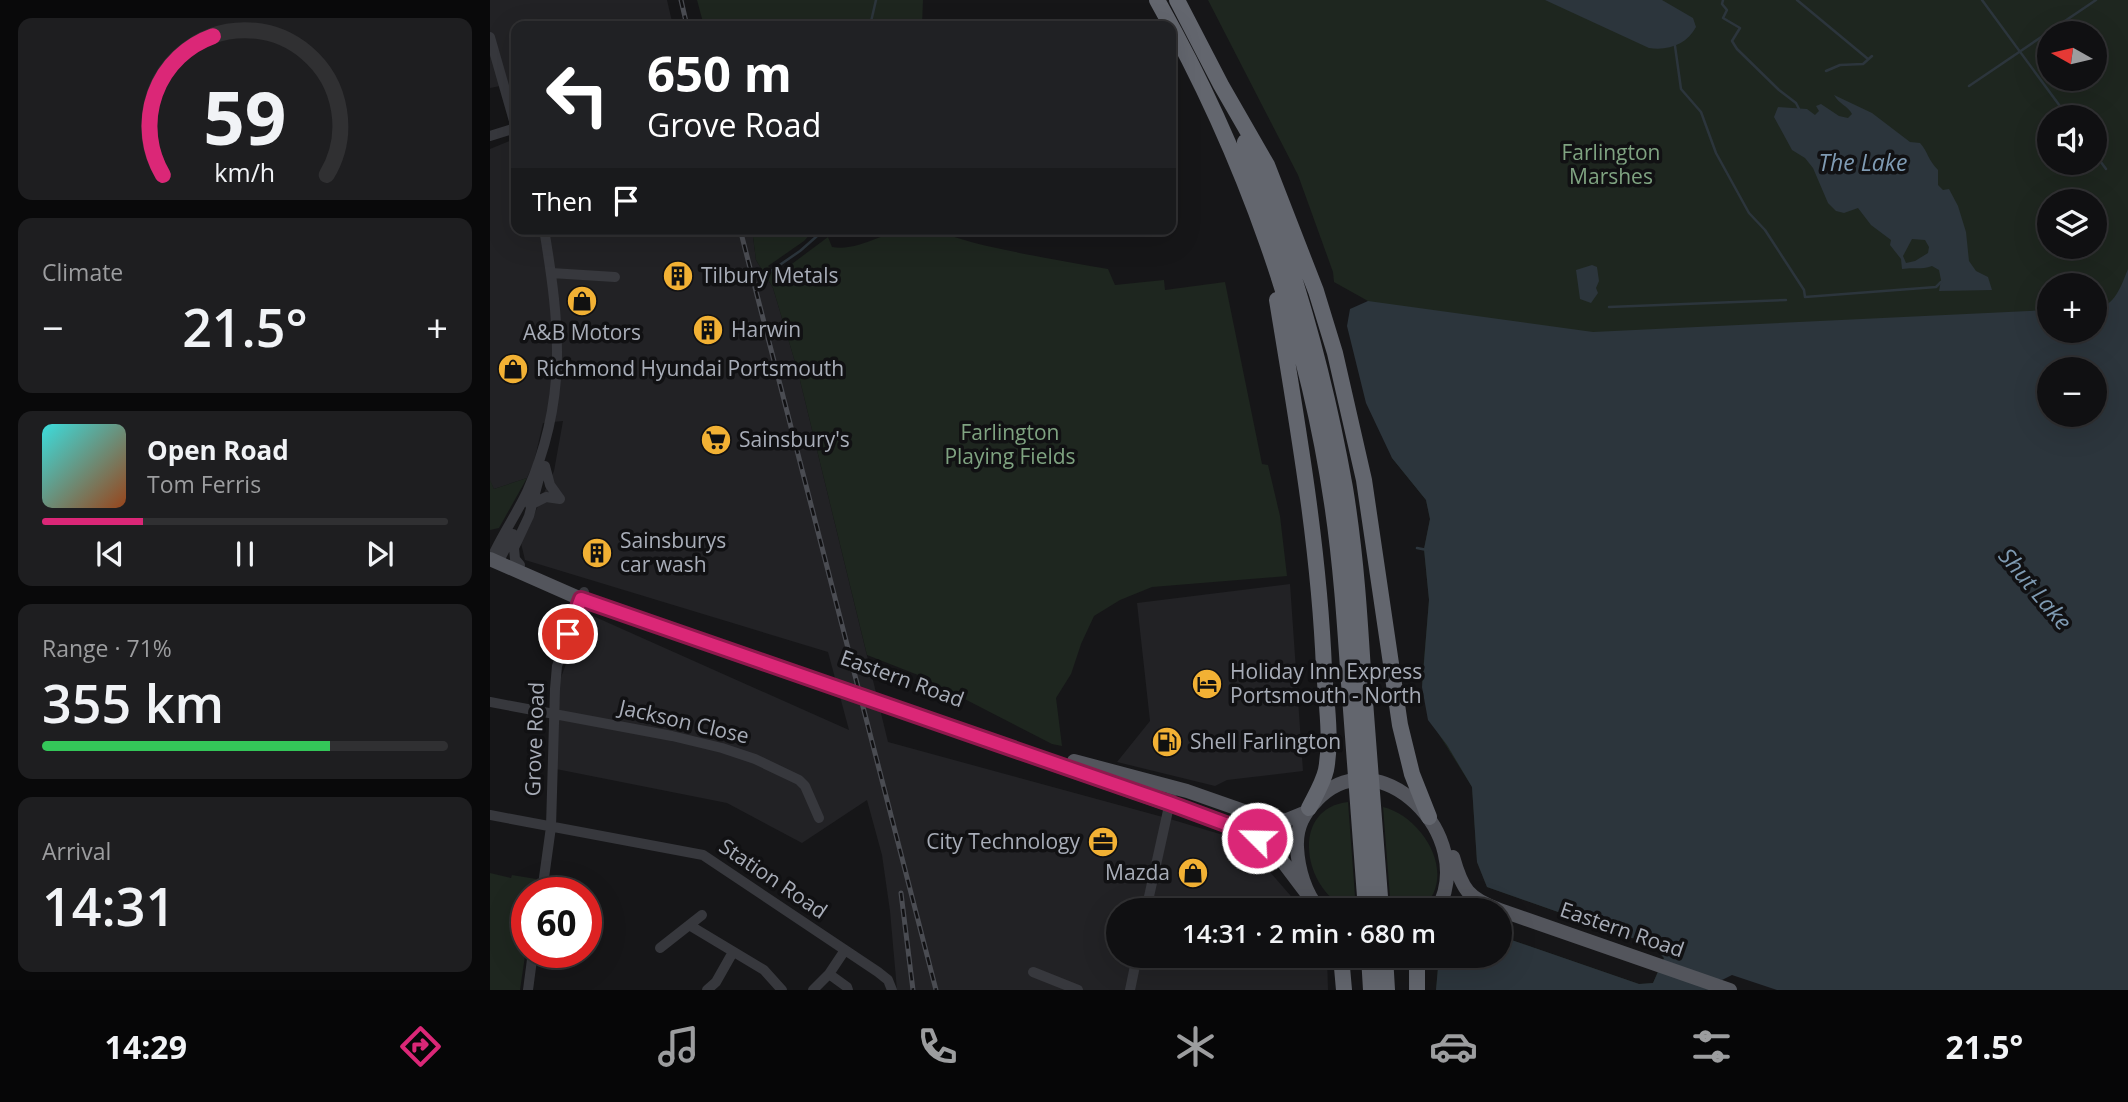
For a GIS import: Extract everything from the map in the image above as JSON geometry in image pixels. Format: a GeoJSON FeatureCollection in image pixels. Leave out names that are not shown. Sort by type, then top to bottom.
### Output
{"type":"FeatureCollection","features":[{"type":"Feature","properties":{"kind":"highway"},"geometry":{"type":"LineString","coordinates":[[1157,0],[1168,21]]}},
{"type":"Feature","properties":{"kind":"highway"},"geometry":{"type":"LineString","coordinates":[[1177,0],[1267,165],[1316,291],[1335,353],[1364,480],[1400,725],[1412,774],[1429,817]]}},
{"type":"Feature","properties":{"kind":"highway"},"geometry":{"type":"LineString","coordinates":[[1176,37],[1225,133],[1268,247],[1294,327],[1321,438],[1332,502],[1380,898]]}},
{"type":"Feature","properties":{"kind":"highway"},"geometry":{"type":"LineString","coordinates":[[1221,85],[1279,226],[1328,399],[1345,489],[1356,578],[1366,898]]}},
{"type":"Feature","properties":{"kind":"highway"},"geometry":{"type":"LineString","coordinates":[[1268,247],[1311,513],[1323,649],[1326,768],[1322,782],[1306,811]]}},
{"type":"Feature","properties":{"kind":"highway"},"geometry":{"type":"LineString","coordinates":[[1342,968],[1344,990]]}},
{"type":"Feature","properties":{"kind":"highway"},"geometry":{"type":"LineString","coordinates":[[1417,968],[1418,990]]}},
{"type":"Feature","properties":{"kind":"main road","name":"Eastern Road"},"geometry":{"type":"LineString","coordinates":[[494,556],[520,565],[582,596]]}},
{"type":"Feature","properties":{"kind":"main road","name":"Eastern Road"},"geometry":{"type":"LineString","coordinates":[[494,556],[582,596],[866,693],[1247,832],[1277,854],[1310,898]]}},
{"type":"Feature","properties":{"kind":"main road","name":"Eastern Road"},"geometry":{"type":"LineString","coordinates":[[866,693],[1080,763],[1173,788],[1267,819],[1287,820],[1306,811]]}},
{"type":"Feature","properties":{"kind":"main road"},"geometry":{"type":"LineString","coordinates":[[1308,895],[1297,850],[1298,828],[1306,811],[1322,794],[1341,783],[1365,779],[1402,793],[1429,817],[1440,835],[1447,869],[1447,885],[1442,898]]}},
{"type":"Feature","properties":{"kind":"main road","name":"Eastern Road"},"geometry":{"type":"LineString","coordinates":[[1440,835],[1453,858],[1465,890],[1475,898]]}},
{"type":"Feature","properties":{"kind":"main road","name":"Eastern Road"},"geometry":{"type":"LineString","coordinates":[[1512,915],[1706,990]]}},
{"type":"Feature","properties":{"kind":"main road","name":"Eastern Road"},"geometry":{"type":"LineString","coordinates":[[1512,923],[1730,990]]}},
{"type":"Feature","properties":{"kind":"street"},"geometry":{"type":"LineString","coordinates":[[490,37],[511,110]]}},
{"type":"Feature","properties":{"kind":"street"},"geometry":{"type":"LineString","coordinates":[[490,136],[511,130]]}},
{"type":"Feature","properties":{"kind":"street"},"geometry":{"type":"LineString","coordinates":[[494,556],[532,495],[554,409],[558,357],[556,314],[545,235]]}},
{"type":"Feature","properties":{"kind":"street"},"geometry":{"type":"LineString","coordinates":[[551,273],[615,277]]}},
{"type":"Feature","properties":{"kind":"street"},"geometry":{"type":"LineString","coordinates":[[532,495],[545,488],[554,491],[546,476],[547,440]]}},
{"type":"Feature","properties":{"kind":"street"},"geometry":{"type":"LineString","coordinates":[[520,565],[515,559],[514,548],[546,453]]}},
{"type":"Feature","properties":{"kind":"street","name":"Grove Road"},"geometry":{"type":"LineString","coordinates":[[543,877],[551,827],[557,666],[582,596]]}},
{"type":"Feature","properties":{"kind":"street","name":"Jackson Close"},"geometry":{"type":"LineString","coordinates":[[490,702],[672,736],[755,758],[806,786],[819,818]]}},
{"type":"Feature","properties":{"kind":"street"},"geometry":{"type":"LineString","coordinates":[[1149,898],[1173,788]]}},
{"type":"Feature","properties":{"kind":"street","name":"Station Road"},"geometry":{"type":"LineString","coordinates":[[490,816],[703,855],[888,980],[892,990]]}},
{"type":"Feature","properties":{"kind":"street"},"geometry":{"type":"LineString","coordinates":[[660,948],[702,915]]}},
{"type":"Feature","properties":{"kind":"street"},"geometry":{"type":"LineString","coordinates":[[689,925],[764,970],[782,990]]}},
{"type":"Feature","properties":{"kind":"street"},"geometry":{"type":"LineString","coordinates":[[813,990],[829,974],[845,950]]}},
{"type":"Feature","properties":{"kind":"street"},"geometry":{"type":"LineString","coordinates":[[707,990],[716,982],[733,952]]}},
{"type":"Feature","properties":{"kind":"street"},"geometry":{"type":"LineString","coordinates":[[528,990],[531,968]]}},
{"type":"Feature","properties":{"kind":"street"},"geometry":{"type":"LineString","coordinates":[[1129,990],[1134,968]]}},
{"type":"Feature","properties":{"kind":"street"},"geometry":{"type":"LineString","coordinates":[[1033,972],[1078,990]]}},
{"type":"Feature","properties":{"kind":"street"},"geometry":{"type":"LineString","coordinates":[[829,974],[848,987],[848,990]]}},
{"type":"Feature","properties":{"kind":"shaded area"},"geometry":{"type":"Polygon","coordinates":[[[490,0],[667,0],[672,21],[511,21],[511,128],[500,86],[490,88],[490,0]]]}},
{"type":"Feature","properties":{"kind":"shaded area"},"geometry":{"type":"Polygon","coordinates":[[[511,140],[511,235],[753,235],[756,260],[773,288],[798,372],[888,742],[1243,841],[1293,898],[1106,898],[1106,968],[1327,968],[1328,990],[897,990],[882,855],[867,800],[802,843],[727,803],[556,769],[560,680],[584,616],[593,616],[849,730],[828,652],[525,560],[521,543],[554,471],[563,421],[543,423],[534,462],[527,478],[494,489],[490,481],[490,149],[511,140]]]}},
{"type":"Feature","properties":{"kind":"shaded area"},"geometry":{"type":"Polygon","coordinates":[[[1290,584],[1303,771],[1227,780],[1215,786],[1117,762],[1150,721],[1137,603],[1290,584]]]}},
{"type":"Feature","properties":{"kind":"green space"},"geometry":{"type":"Polygon","coordinates":[[[697,0],[923,0],[922,21],[703,21],[697,0]]]}},
{"type":"Feature","properties":{"kind":"green space","name":"Farlington Marshes"},"geometry":{"type":"Polygon","coordinates":[[[1208,0],[2128,0],[2128,649],[1641,795],[1669,990],[1436,990],[1438,968],[1512,968],[1512,940],[1639,984],[1653,983],[1664,958],[1652,945],[1487,887],[1477,862],[1472,787],[1428,717],[1422,682],[1429,600],[1424,549],[1430,519],[1426,500],[1392,458],[1381,427],[1359,314],[1368,301],[1334,282],[1333,272],[1298,175],[1208,0]]]}},
{"type":"Feature","properties":{"kind":"green space","name":"Farlington Playing Fields"},"geometry":{"type":"Polygon","coordinates":[[[753,235],[810,235],[768,266],[777,275],[828,237],[832,247],[843,248],[886,235],[947,235],[1002,249],[1108,269],[1115,285],[1164,280],[1165,290],[1225,282],[1262,464],[1268,465],[1280,516],[1287,576],[1152,587],[1120,600],[1094,616],[1071,674],[1056,698],[1062,746],[1052,744],[918,675],[867,655],[798,372],[773,288],[756,260],[753,235]]]}},
{"type":"Feature","properties":{"kind":"green space"},"geometry":{"type":"Polygon","coordinates":[[[527,478],[499,528],[490,530],[490,480],[494,489],[527,478]]]}},
{"type":"Feature","properties":{"kind":"green space"},"geometry":{"type":"Polygon","coordinates":[[[1348,802],[1355,898],[1333,898],[1325,891],[1315,874],[1310,856],[1310,837],[1316,821],[1328,808],[1348,802]]]}},
{"type":"Feature","properties":{"kind":"green space"},"geometry":{"type":"Polygon","coordinates":[[[1383,807],[1412,823],[1432,850],[1437,866],[1437,882],[1431,898],[1390,898],[1383,807]]]}},
{"type":"Feature","properties":{"kind":"green space"},"geometry":{"type":"Polygon","coordinates":[[[490,873],[511,878],[511,968],[523,968],[520,990],[490,990],[490,873]]]}},
{"type":"Feature","properties":{"kind":"water"},"geometry":{"type":"Polygon","coordinates":[[[1545,0],[1662,0],[1693,18],[1696,27],[1688,38],[1677,45],[1649,48],[1545,0]]]}},
{"type":"Feature","properties":{"kind":"water","name":"The Lake"},"geometry":{"type":"Polygon","coordinates":[[[1834,95],[1872,113],[1910,142],[1920,143],[1938,170],[1938,185],[1943,190],[1949,189],[1958,206],[1966,232],[1969,261],[1976,271],[1988,277],[1992,290],[1939,291],[1939,270],[1932,266],[1902,269],[1901,259],[1890,245],[1891,240],[1871,225],[1858,208],[1844,213],[1836,211],[1828,203],[1813,168],[1805,158],[1792,150],[1774,117],[1778,107],[1807,109],[1815,115],[1819,111],[1816,106],[1821,104],[1839,116],[1848,118],[1852,114],[1834,95]],[[1912,239],[1903,256],[1906,263],[1928,253],[1929,247],[1925,240],[1912,239]]]}},
{"type":"Feature","properties":{"kind":"water"},"geometry":{"type":"Polygon","coordinates":[[[1592,265],[1597,267],[1599,281],[1596,288],[1598,293],[1591,303],[1580,299],[1576,270],[1592,265]]]}},
{"type":"Feature","properties":{"kind":"water","name":"Shut Lake"},"geometry":{"type":"Polygon","coordinates":[[[2128,269],[2128,990],[1777,990],[1732,975],[1718,979],[1713,990],[1436,990],[1438,968],[1512,968],[1512,940],[1639,984],[1653,983],[1664,958],[1652,945],[1487,887],[1477,862],[1472,787],[1447,745],[1428,720],[1422,687],[1429,600],[1424,549],[1430,519],[1426,500],[1392,458],[1366,403],[1347,326],[1350,309],[1368,301],[1593,332],[2037,311],[2037,343],[2107,343],[2107,304],[2120,289],[2128,269]]]}},
{"type":"Feature","properties":{"kind":"waterway"},"geometry":{"type":"LineString","coordinates":[[871,21],[876,0]]}},
{"type":"Feature","properties":{"kind":"waterway"},"geometry":{"type":"LineString","coordinates":[[1723,0],[1722,4],[1727,10],[1723,18],[1740,28],[1732,41],[1737,49],[1796,103],[1799,109]]}},
{"type":"Feature","properties":{"kind":"waterway"},"geometry":{"type":"LineString","coordinates":[[1797,0],[1868,59]]}},
{"type":"Feature","properties":{"kind":"waterway"},"geometry":{"type":"LineString","coordinates":[[1982,0],[2059,105]]}},
{"type":"Feature","properties":{"kind":"waterway"},"geometry":{"type":"LineString","coordinates":[[1969,86],[2096,0]]}},
{"type":"Feature","properties":{"kind":"waterway"},"geometry":{"type":"LineString","coordinates":[[1675,46],[1681,89],[1701,112],[1716,153],[1749,213],[1765,230],[1804,290],[1805,297],[1936,287],[1941,282]]}},
{"type":"Feature","properties":{"kind":"waterway"},"geometry":{"type":"LineString","coordinates":[[1826,71],[1840,65],[1863,64],[1872,56]]}},
{"type":"Feature","properties":{"kind":"waterway"},"geometry":{"type":"LineString","coordinates":[[768,273],[818,235]]}},
{"type":"Feature","properties":{"kind":"waterway"},"geometry":{"type":"LineString","coordinates":[[1609,307],[1786,300]]}},
{"type":"Feature","properties":{"kind":"waterway"},"geometry":{"type":"LineString","coordinates":[[1417,548],[1427,550]]}},
{"type":"Feature","properties":{"kind":"railway"},"geometry":{"type":"LineString","coordinates":[[681,0],[686,21]]}},
{"type":"Feature","properties":{"kind":"railway"},"geometry":{"type":"LineString","coordinates":[[742,235],[936,990]]}},
{"type":"Feature","properties":{"kind":"railway"},"geometry":{"type":"LineString","coordinates":[[901,893],[913,990]]}},
{"type":"Feature","properties":{"kind":"place","name":"Tilbury Metals"},"geometry":{"type":"Point","coordinates":[678,276]}},
{"type":"Feature","properties":{"kind":"place","name":"A&B Motors"},"geometry":{"type":"Point","coordinates":[582,301]}},
{"type":"Feature","properties":{"kind":"place","name":"Harwin"},"geometry":{"type":"Point","coordinates":[708,330]}},
{"type":"Feature","properties":{"kind":"place","name":"Richmond Hyundai Portsmouth"},"geometry":{"type":"Point","coordinates":[513,369]}},
{"type":"Feature","properties":{"kind":"place","name":"Sainsbury's"},"geometry":{"type":"Point","coordinates":[716,440]}},
{"type":"Feature","properties":{"kind":"place","name":"Sainsburys car wash"},"geometry":{"type":"Point","coordinates":[597,553]}},
{"type":"Feature","properties":{"kind":"place","name":"Holiday Inn Express Portsmouth - North"},"geometry":{"type":"Point","coordinates":[1207,684]}},
{"type":"Feature","properties":{"kind":"place","name":"Shell Farlington"},"geometry":{"type":"Point","coordinates":[1167,742]}},
{"type":"Feature","properties":{"kind":"place","name":"City Technology"},"geometry":{"type":"Point","coordinates":[1103,842]}},
{"type":"Feature","properties":{"kind":"place","name":"Mazda"},"geometry":{"type":"Point","coordinates":[1193,873]}},
{"type":"Feature","properties":{"kind":"route"},"geometry":{"type":"LineString","coordinates":[[568,634],[581,599],[1169,803],[1257,838]]}}]}
